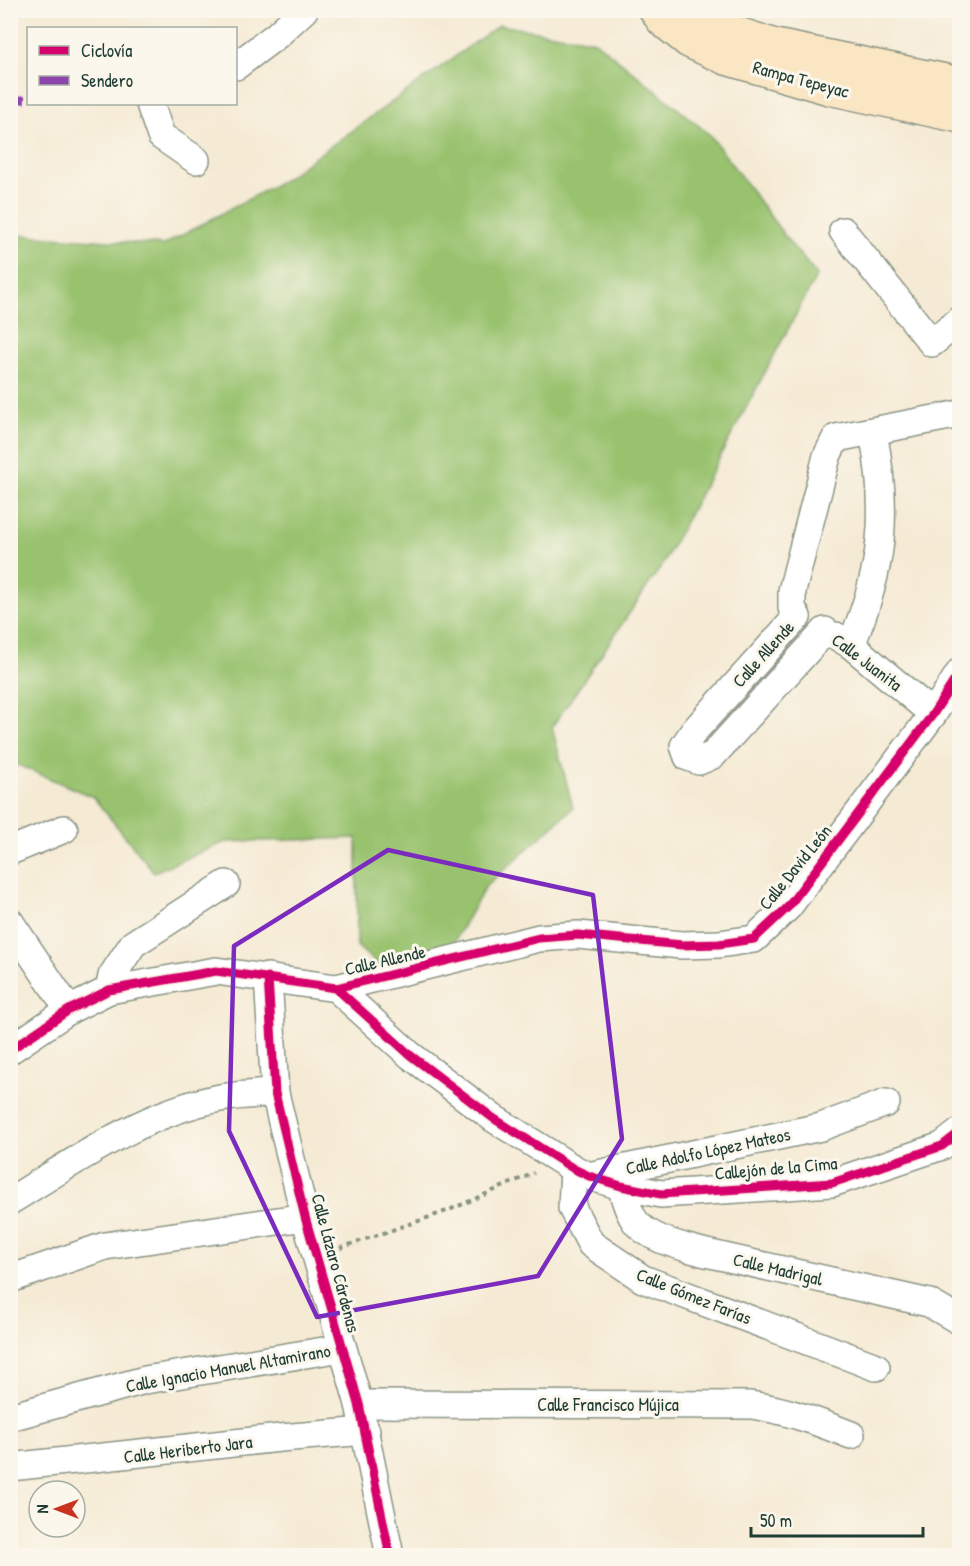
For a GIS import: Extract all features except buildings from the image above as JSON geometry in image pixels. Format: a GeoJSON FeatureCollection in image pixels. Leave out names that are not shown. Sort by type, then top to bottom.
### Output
{"type":"FeatureCollection","features":[{"type":"Feature","properties":{"kind":"main road","name":"Rampa Tepeyac"},"geometry":{"type":"LineString","coordinates":[[656,10],[663,20],[689,41],[726,58],[829,88],[960,116]]}},
{"type":"Feature","properties":{"kind":"main road","name":"Rampa Tepeyac"},"geometry":{"type":"LineString","coordinates":[[682,10],[735,33],[775,46],[960,84]]}},
{"type":"Feature","properties":{"kind":"street"},"geometry":{"type":"LineString","coordinates":[[237,65],[278,34],[304,10]]}},
{"type":"Feature","properties":{"kind":"street"},"geometry":{"type":"LineString","coordinates":[[150,105],[161,136],[196,160]]}},
{"type":"Feature","properties":{"kind":"street"},"geometry":{"type":"LineString","coordinates":[[843,231],[932,343],[960,320]]}},
{"type":"Feature","properties":{"kind":"street","name":"Calle Allende"},"geometry":{"type":"LineString","coordinates":[[825,631],[713,755],[699,760],[688,757],[684,746],[694,731],[797,616],[792,608],[792,591],[827,456],[836,438],[960,414]]}},
{"type":"Feature","properties":{"kind":"street"},"geometry":{"type":"LineString","coordinates":[[851,645],[868,603],[881,541],[883,504],[880,468],[873,432]]}},
{"type":"Feature","properties":{"kind":"street","name":"Calle Juanita"},"geometry":{"type":"LineString","coordinates":[[797,616],[851,645],[933,714]]}},
{"type":"Feature","properties":{"kind":"street","name":"Calle David León"},"geometry":{"type":"LineString","coordinates":[[442,963],[538,938],[558,936],[578,935],[682,945],[719,944],[754,939],[788,907],[933,714],[960,672]]}},
{"type":"Feature","properties":{"kind":"street"},"geometry":{"type":"LineString","coordinates":[[10,850],[64,829]]}},
{"type":"Feature","properties":{"kind":"street"},"geometry":{"type":"LineString","coordinates":[[109,990],[112,976],[133,944],[226,884]]}},
{"type":"Feature","properties":{"kind":"street"},"geometry":{"type":"LineString","coordinates":[[10,922],[69,1010]]}},
{"type":"Feature","properties":{"kind":"street","name":"Calle Allende"},"geometry":{"type":"LineString","coordinates":[[336,988],[442,963]]}},
{"type":"Feature","properties":{"kind":"street"},"geometry":{"type":"LineString","coordinates":[[10,1050],[69,1010],[109,990],[216,971],[336,988],[419,1062],[493,1118],[575,1168]]}},
{"type":"Feature","properties":{"kind":"street","name":"Calle Lázaro Cárdenas"},"geometry":{"type":"LineString","coordinates":[[268,977],[275,1093],[305,1217],[366,1431],[390,1556]]}},
{"type":"Feature","properties":{"kind":"street"},"geometry":{"type":"LineString","coordinates":[[10,1201],[112,1139],[171,1113],[221,1098],[275,1093]]}},
{"type":"Feature","properties":{"kind":"street","name":"Calle Adolfo López Mateos"},"geometry":{"type":"LineString","coordinates":[[575,1168],[821,1127],[886,1103]]}},
{"type":"Feature","properties":{"kind":"street","name":"Callejón de la Cima"},"geometry":{"type":"LineString","coordinates":[[575,1168],[621,1186],[661,1194],[832,1183],[942,1146],[960,1132]]}},
{"type":"Feature","properties":{"kind":"street","name":"Calle Gómez Farías"},"geometry":{"type":"LineString","coordinates":[[575,1168],[572,1208],[591,1244],[617,1262],[643,1279],[876,1366]]}},
{"type":"Feature","properties":{"kind":"street","name":"Calle Madrigal"},"geometry":{"type":"LineString","coordinates":[[621,1186],[636,1223],[652,1234],[677,1244],[702,1252],[929,1303],[960,1321]]}},
{"type":"Feature","properties":{"kind":"street"},"geometry":{"type":"LineString","coordinates":[[10,1279],[105,1246],[305,1217]]}},
{"type":"Feature","properties":{"kind":"street","name":"Calle Ignacio Manuel Altamirano"},"geometry":{"type":"LineString","coordinates":[[10,1418],[146,1380],[342,1348]]}},
{"type":"Feature","properties":{"kind":"street","name":"Calle Francisco Mújica"},"geometry":{"type":"LineString","coordinates":[[359,1404],[751,1405],[777,1408],[851,1435]]}},
{"type":"Feature","properties":{"kind":"street","name":"Calle Heriberto Jara"},"geometry":{"type":"LineString","coordinates":[[10,1467],[366,1431]]}},
{"type":"Feature","properties":{"kind":"path"},"geometry":{"type":"LineString","coordinates":[[316,1256],[575,1168]]}},
{"type":"Feature","properties":{"kind":"highlighted area"},"geometry":{"type":"Polygon","coordinates":[[[388,850],[593,895],[622,1139],[538,1276],[317,1317],[229,1131],[234,946],[388,850]]]}},
{"type":"Feature","properties":{"kind":"green space"},"geometry":{"type":"Polygon","coordinates":[[[499,25],[595,41],[710,135],[790,243],[817,275],[662,565],[552,727],[573,808],[486,886],[442,963],[389,975],[357,946],[357,838],[225,842],[154,872],[93,797],[11,762],[10,234],[164,245],[282,181],[499,25]]]}},
{"type":"Feature","properties":{"kind":"marked path"},"geometry":{"type":"LineString","coordinates":[[10,99],[27,100]]}},
{"type":"Feature","properties":{"kind":"cycle path"},"geometry":{"type":"LineString","coordinates":[[10,1050],[69,1010],[109,990],[216,971],[336,988],[539,938],[578,935],[682,945],[719,944],[754,939],[788,907],[933,714],[960,672]]}},
{"type":"Feature","properties":{"kind":"cycle path"},"geometry":{"type":"LineString","coordinates":[[268,977],[275,1093],[305,1217],[359,1404],[390,1556]]}},
{"type":"Feature","properties":{"kind":"cycle path"},"geometry":{"type":"LineString","coordinates":[[336,988],[410,1055],[493,1118],[574,1169],[621,1186],[661,1194],[832,1183],[942,1146],[960,1132]]}}]}
